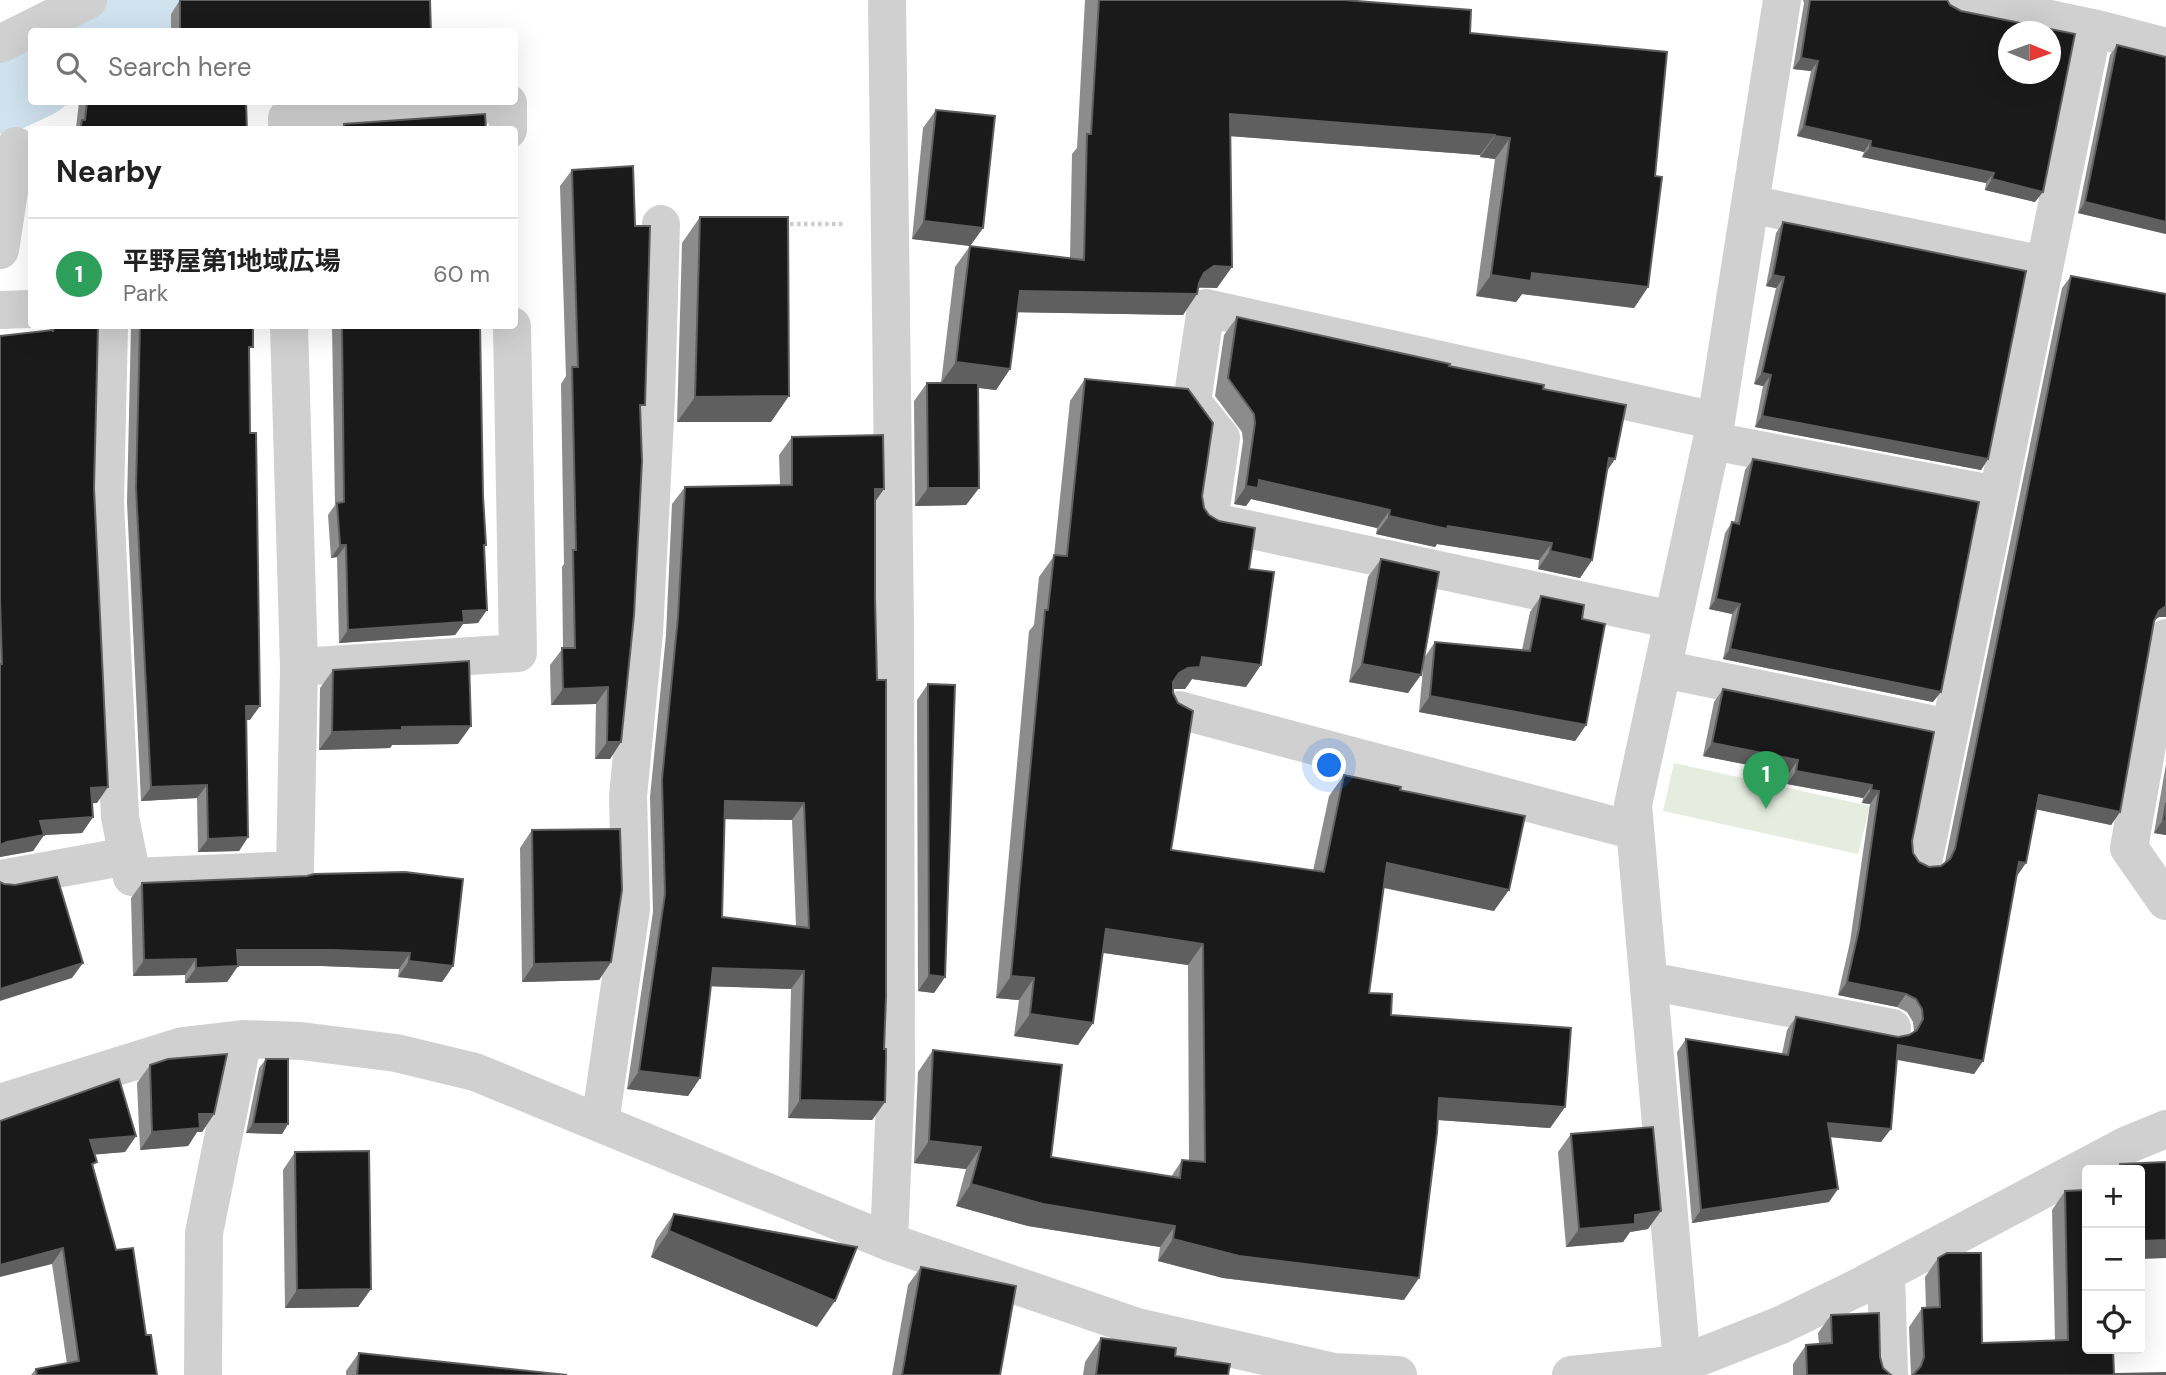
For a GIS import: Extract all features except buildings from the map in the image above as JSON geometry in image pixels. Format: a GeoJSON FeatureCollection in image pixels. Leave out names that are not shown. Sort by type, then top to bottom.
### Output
{"type":"FeatureCollection","features":[{"type":"Feature","properties":{"kind":"street"},"geometry":{"type":"LineString","coordinates":[[32,28],[88,0]]}},
{"type":"Feature","properties":{"kind":"street"},"geometry":{"type":"LineString","coordinates":[[887,0],[895,655],[896,1076],[889,1242]]}},
{"type":"Feature","properties":{"kind":"street"},"geometry":{"type":"LineString","coordinates":[[1682,1364],[1633,805],[1714,431],[1782,0]]}},
{"type":"Feature","properties":{"kind":"street"},"geometry":{"type":"LineString","coordinates":[[1958,0],[2092,28],[2166,47]]}},
{"type":"Feature","properties":{"kind":"street"},"geometry":{"type":"LineString","coordinates":[[1924,858],[2092,28]]}},
{"type":"Feature","properties":{"kind":"street"},"geometry":{"type":"LineString","coordinates":[[0,44],[28,30]]}},
{"type":"Feature","properties":{"kind":"street"},"geometry":{"type":"LineString","coordinates":[[287,126],[287,118],[479,105]]}},
{"type":"Feature","properties":{"kind":"street"},"geometry":{"type":"LineString","coordinates":[[508,105],[509,126]]}},
{"type":"Feature","properties":{"kind":"street"},"geometry":{"type":"LineString","coordinates":[[0,250],[16,146]]}},
{"type":"Feature","properties":{"kind":"street"},"geometry":{"type":"LineString","coordinates":[[1749,204],[2044,265]]}},
{"type":"Feature","properties":{"kind":"street"},"geometry":{"type":"LineString","coordinates":[[600,1123],[631,909],[628,796],[645,633],[661,224]]}},
{"type":"Feature","properties":{"kind":"street"},"geometry":{"type":"LineString","coordinates":[[1673,620],[1209,521],[1221,439],[1192,401],[1206,308],[1714,431],[1997,495]]}},
{"type":"Feature","properties":{"kind":"street"},"geometry":{"type":"LineString","coordinates":[[0,310],[28,309]]}},
{"type":"Feature","properties":{"kind":"street"},"geometry":{"type":"LineString","coordinates":[[108,329],[106,502],[120,817],[132,877],[295,870],[299,667],[289,329]]}},
{"type":"Feature","properties":{"kind":"street"},"geometry":{"type":"LineString","coordinates":[[299,667],[518,653],[512,329]]}},
{"type":"Feature","properties":{"kind":"street"},"geometry":{"type":"LineString","coordinates":[[2166,638],[2129,848],[2166,901]]}},
{"type":"Feature","properties":{"kind":"street"},"geometry":{"type":"LineString","coordinates":[[1663,669],[1950,727]]}},
{"type":"Feature","properties":{"kind":"street"},"geometry":{"type":"LineString","coordinates":[[1179,710],[1635,831]]}},
{"type":"Feature","properties":{"kind":"street"},"geometry":{"type":"LineString","coordinates":[[0,879],[128,856]]}},
{"type":"Feature","properties":{"kind":"street"},"geometry":{"type":"LineString","coordinates":[[1648,981],[1892,1028]]}},
{"type":"Feature","properties":{"kind":"street"},"geometry":{"type":"LineString","coordinates":[[203,1375],[204,1233],[243,1039]]}},
{"type":"Feature","properties":{"kind":"street"},"geometry":{"type":"LineString","coordinates":[[0,1102],[183,1046],[243,1039],[301,1041],[396,1053],[475,1072],[889,1242],[1255,1365],[1398,1375]]}},
{"type":"Feature","properties":{"kind":"street"},"geometry":{"type":"LineString","coordinates":[[1571,1375],[1682,1364],[1781,1325],[1886,1273],[2127,1145],[2166,1129]]}},
{"type":"Feature","properties":{"kind":"street"},"geometry":{"type":"LineString","coordinates":[[1886,1273],[1889,1375]]}},
{"type":"Feature","properties":{"kind":"path"},"geometry":{"type":"LineString","coordinates":[[783,224],[891,224]]}},
{"type":"Feature","properties":{"kind":"shaded area"},"geometry":{"type":"Polygon","coordinates":[[[1674,763],[1870,806],[1858,854],[1663,811],[1674,763]]]}},
{"type":"Feature","properties":{"kind":"waterway"},"geometry":{"type":"LineString","coordinates":[[126,28],[188,0]]}},
{"type":"Feature","properties":{"kind":"waterway"},"geometry":{"type":"LineString","coordinates":[[0,86],[28,73]]}},
{"type":"Feature","properties":{"kind":"place","name":"平野屋第1地域広場"},"geometry":{"type":"Point","coordinates":[1766,809]}}]}
